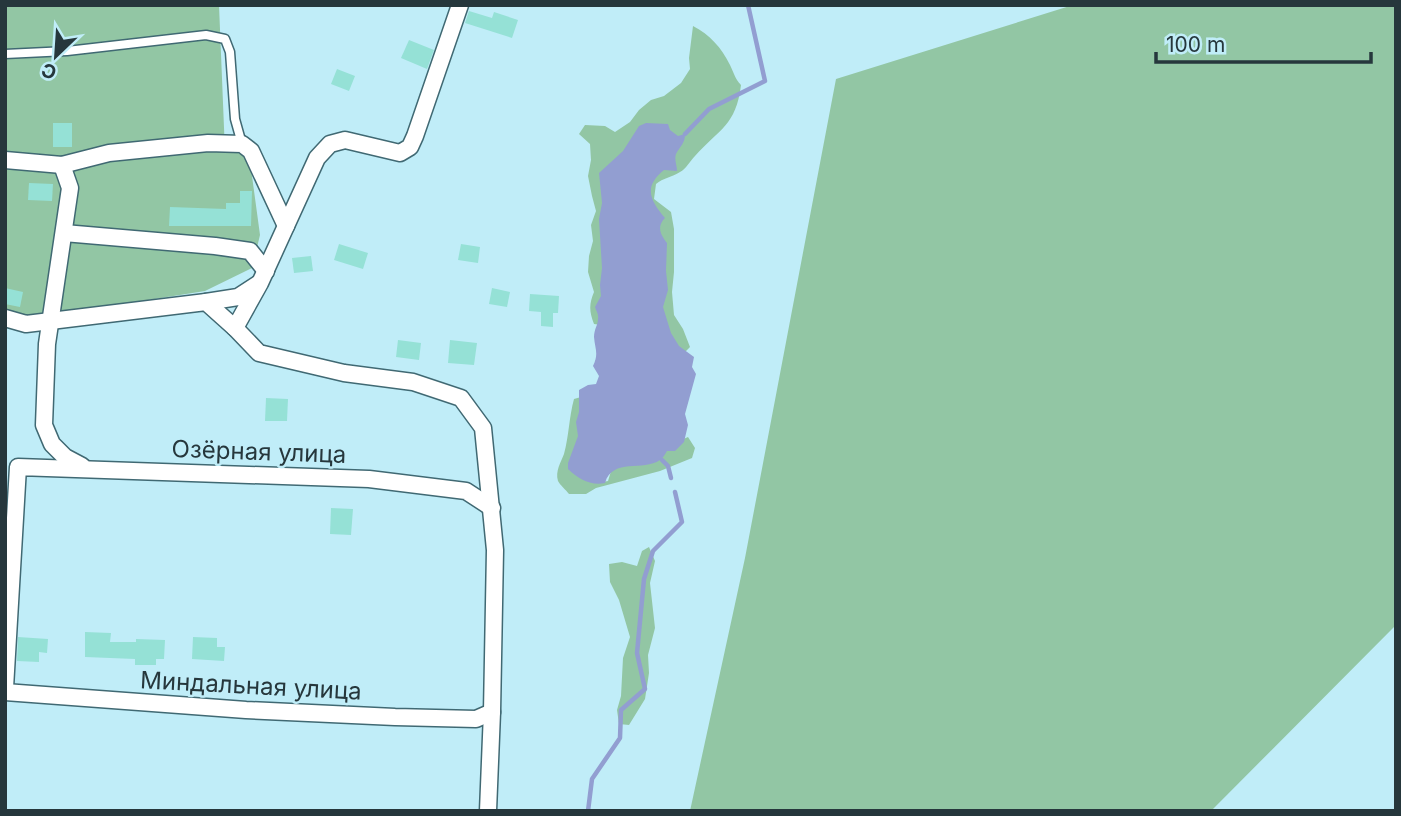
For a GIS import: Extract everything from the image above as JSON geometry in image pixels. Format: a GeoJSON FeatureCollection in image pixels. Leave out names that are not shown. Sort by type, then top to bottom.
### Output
{"type":"FeatureCollection","features":[{"type":"Feature","properties":{"kind":"street"},"geometry":{"type":"LineString","coordinates":[[235,328],[263,277],[317,158],[330,144],[345,140],[400,153],[410,147],[460,5]]}},
{"type":"Feature","properties":{"kind":"street"},"geometry":{"type":"LineString","coordinates":[[5,160],[62,165],[109,153],[208,143],[242,144],[251,151],[286,226]]}},
{"type":"Feature","properties":{"kind":"street"},"geometry":{"type":"LineString","coordinates":[[62,165],[69,188],[47,344],[44,425],[58,451],[88,469]]}},
{"type":"Feature","properties":{"kind":"street"},"geometry":{"type":"LineString","coordinates":[[64,233],[250,251],[262,265],[263,277]]}},
{"type":"Feature","properties":{"kind":"street"},"geometry":{"type":"LineString","coordinates":[[5,318],[26,324],[238,297],[263,277]]}},
{"type":"Feature","properties":{"kind":"street"},"geometry":{"type":"LineString","coordinates":[[206,302],[259,353],[344,373],[413,382],[461,398],[483,428],[495,550],[488,811]]}},
{"type":"Feature","properties":{"kind":"street","name":"Озёрная улица"},"geometry":{"type":"LineString","coordinates":[[5,690],[18,467],[369,479],[466,491],[492,509]]}},
{"type":"Feature","properties":{"kind":"street","name":"Миндальная улица"},"geometry":{"type":"LineString","coordinates":[[5,690],[246,710],[395,717],[476,719],[492,712]]}},
{"type":"Feature","properties":{"kind":"lane"},"geometry":{"type":"LineString","coordinates":[[5,54],[67,51],[206,35],[225,38],[230,52],[235,119],[242,144]]}},
{"type":"Feature","properties":{"kind":"green space"},"geometry":{"type":"Polygon","coordinates":[[[5,5],[219,5],[225,152],[249,154],[260,235],[252,268],[205,291],[41,317],[5,312],[5,5]]]}},
{"type":"Feature","properties":{"kind":"green space"},"geometry":{"type":"Polygon","coordinates":[[[1073,5],[1396,5],[1396,625],[1211,811],[690,811],[745,558],[836,79],[1073,5]]]}},
{"type":"Feature","properties":{"kind":"green space"},"geometry":{"type":"Polygon","coordinates":[[[693,26],[719,47],[741,85],[735,110],[725,126],[682,171],[656,184],[654,199],[671,212],[674,229],[674,315],[690,347],[685,352],[674,346],[660,314],[664,284],[657,252],[664,244],[652,230],[656,217],[649,204],[646,184],[649,163],[672,155],[672,141],[663,129],[647,131],[639,137],[647,148],[646,151],[623,175],[612,209],[606,208],[601,217],[607,257],[599,308],[601,325],[594,324],[591,315],[590,304],[594,292],[588,272],[593,241],[591,225],[596,211],[588,176],[590,144],[579,134],[585,125],[605,126],[615,132],[630,122],[651,100],[664,96],[681,83],[690,69],[693,26]]]}},
{"type":"Feature","properties":{"kind":"green space"},"geometry":{"type":"Polygon","coordinates":[[[581,397],[597,483],[608,481],[612,468],[688,437],[695,448],[692,458],[660,471],[596,488],[586,494],[569,494],[558,481],[557,474],[566,447],[574,399],[581,397]]]}},
{"type":"Feature","properties":{"kind":"green space"},"geometry":{"type":"Polygon","coordinates":[[[649,547],[655,561],[650,583],[655,628],[648,655],[649,673],[645,699],[629,725],[619,724],[617,710],[621,696],[623,658],[630,637],[619,600],[610,582],[609,564],[622,562],[637,566],[642,551],[649,547]]]}},
{"type":"Feature","properties":{"kind":"water"},"geometry":{"type":"Polygon","coordinates":[[[646,123],[668,124],[670,130],[678,136],[685,134],[675,156],[677,171],[664,170],[657,176],[651,194],[665,218],[660,228],[667,243],[668,290],[663,307],[671,333],[679,346],[694,357],[692,367],[696,374],[685,414],[688,425],[684,442],[675,451],[667,451],[661,459],[653,463],[621,467],[609,475],[605,483],[595,483],[576,476],[568,469],[568,463],[578,436],[576,422],[579,390],[596,384],[599,376],[593,366],[596,355],[594,334],[598,317],[595,307],[601,296],[602,268],[599,173],[623,151],[639,126],[646,123]]]}},
{"type":"Feature","properties":{"kind":"building"},"geometry":{"type":"Polygon","coordinates":[[[469,11],[492,18],[494,12],[518,20],[512,38],[465,23],[469,11]]]}},
{"type":"Feature","properties":{"kind":"building"},"geometry":{"type":"Polygon","coordinates":[[[409,40],[434,50],[427,69],[401,58],[409,40]]]}},
{"type":"Feature","properties":{"kind":"building"},"geometry":{"type":"Polygon","coordinates":[[[337,69],[355,76],[349,91],[331,84],[337,69]]]}},
{"type":"Feature","properties":{"kind":"building"},"geometry":{"type":"Polygon","coordinates":[[[53,123],[72,123],[72,147],[53,147],[53,123]]]}},
{"type":"Feature","properties":{"kind":"building"},"geometry":{"type":"Polygon","coordinates":[[[29,183],[53,184],[52,201],[28,200],[29,183]]]}},
{"type":"Feature","properties":{"kind":"building"},"geometry":{"type":"Polygon","coordinates":[[[240,191],[252,191],[251,226],[169,226],[170,207],[226,209],[226,203],[240,203],[240,191]]]}},
{"type":"Feature","properties":{"kind":"building"},"geometry":{"type":"Polygon","coordinates":[[[339,244],[368,253],[363,269],[334,260],[339,244]]]}},
{"type":"Feature","properties":{"kind":"building"},"geometry":{"type":"Polygon","coordinates":[[[461,244],[480,247],[478,263],[458,260],[461,244]]]}},
{"type":"Feature","properties":{"kind":"building"},"geometry":{"type":"Polygon","coordinates":[[[311,256],[313,271],[294,273],[292,258],[311,256]]]}},
{"type":"Feature","properties":{"kind":"building"},"geometry":{"type":"Polygon","coordinates":[[[5,288],[23,292],[20,307],[5,304],[5,288]]]}},
{"type":"Feature","properties":{"kind":"building"},"geometry":{"type":"Polygon","coordinates":[[[492,288],[510,292],[507,307],[489,304],[492,288]]]}},
{"type":"Feature","properties":{"kind":"building"},"geometry":{"type":"Polygon","coordinates":[[[530,294],[559,296],[558,313],[553,313],[553,327],[541,326],[541,312],[529,311],[530,294]]]}},
{"type":"Feature","properties":{"kind":"building"},"geometry":{"type":"Polygon","coordinates":[[[398,340],[421,343],[419,360],[396,357],[398,340]]]}},
{"type":"Feature","properties":{"kind":"building"},"geometry":{"type":"Polygon","coordinates":[[[450,340],[477,343],[474,365],[448,363],[450,340]]]}},
{"type":"Feature","properties":{"kind":"building"},"geometry":{"type":"Polygon","coordinates":[[[266,398],[288,399],[287,421],[265,421],[266,398]]]}},
{"type":"Feature","properties":{"kind":"building"},"geometry":{"type":"Polygon","coordinates":[[[331,508],[353,509],[351,535],[330,534],[331,508]]]}},
{"type":"Feature","properties":{"kind":"building"},"geometry":{"type":"Polygon","coordinates":[[[85,632],[111,633],[110,642],[165,640],[164,659],[156,659],[156,665],[135,665],[135,659],[85,657],[85,632]]]}},
{"type":"Feature","properties":{"kind":"building"},"geometry":{"type":"Polygon","coordinates":[[[18,637],[48,639],[47,653],[39,652],[39,662],[17,661],[18,637]]]}},
{"type":"Feature","properties":{"kind":"building"},"geometry":{"type":"Polygon","coordinates":[[[193,637],[217,638],[217,647],[225,647],[224,661],[192,659],[193,637]]]}},
{"type":"Feature","properties":{"kind":"waterway"},"geometry":{"type":"LineString","coordinates":[[685,134],[709,109],[765,81],[748,5]]}},
{"type":"Feature","properties":{"kind":"waterway"},"geometry":{"type":"LineString","coordinates":[[662,460],[668,466],[671,478]]}},
{"type":"Feature","properties":{"kind":"waterway"},"geometry":{"type":"LineString","coordinates":[[588,811],[592,779],[620,738],[621,710],[645,689],[637,653],[644,579],[653,551],[682,522],[675,492]]}}]}
